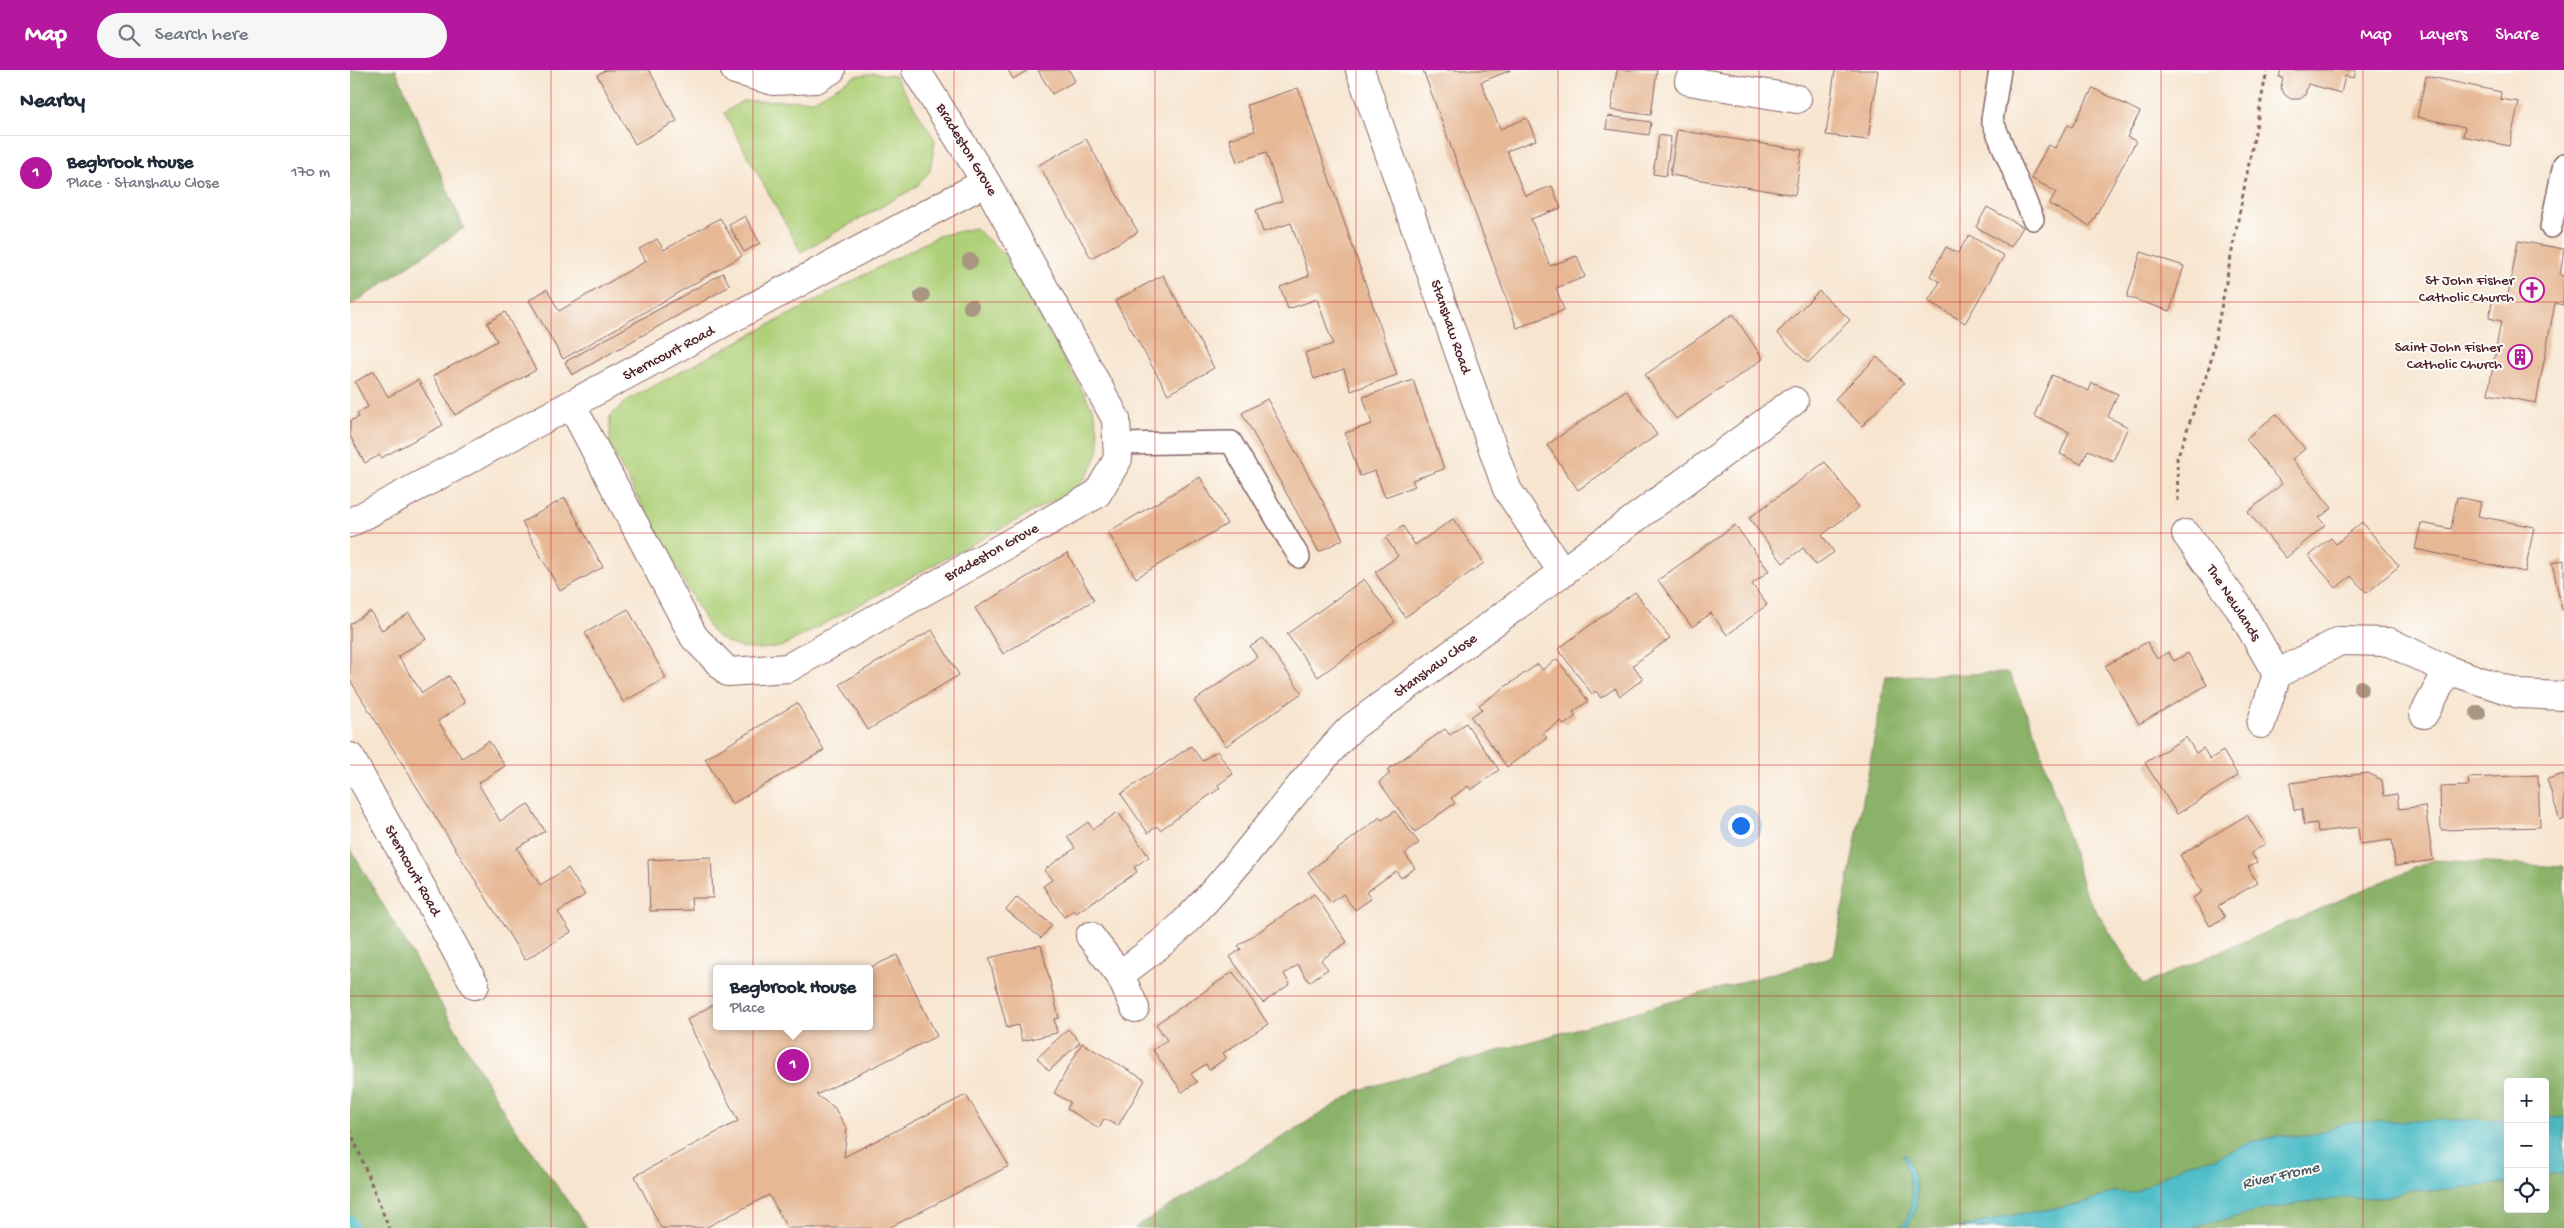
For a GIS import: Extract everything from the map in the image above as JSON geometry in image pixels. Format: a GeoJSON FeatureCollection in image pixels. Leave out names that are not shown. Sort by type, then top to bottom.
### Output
{"type":"FeatureCollection","features":[{"type":"Feature","properties":{"kind":"street"},"geometry":{"type":"LineString","coordinates":[[736,70],[774,81],[816,79],[831,70]]}},
{"type":"Feature","properties":{"kind":"street","name":"Bradeston Grove"},"geometry":{"type":"LineString","coordinates":[[572,406],[694,637],[728,672],[788,668],[1097,494],[1118,459],[1116,420],[986,182],[916,70]]}},
{"type":"Feature","properties":{"kind":"street","name":"Stanshaw Road"},"geometry":{"type":"LineString","coordinates":[[1360,70],[1507,489],[1563,573]]}},
{"type":"Feature","properties":{"kind":"street"},"geometry":{"type":"LineString","coordinates":[[1689,82],[1749,80],[1797,99]]}},
{"type":"Feature","properties":{"kind":"street","name":"Sterncourt Road"},"geometry":{"type":"LineString","coordinates":[[350,523],[572,406],[986,182]]}},
{"type":"Feature","properties":{"kind":"street","name":"Stanshaw Close"},"geometry":{"type":"LineString","coordinates":[[1120,975],[1182,926],[1253,845],[1316,764],[1351,728],[1794,401]]}},
{"type":"Feature","properties":{"kind":"street","name":"The Newlands"},"geometry":{"type":"LineString","coordinates":[[2186,534],[2238,606],[2277,674]]}},
{"type":"Feature","properties":{"kind":"street"},"geometry":{"type":"LineString","coordinates":[[2261,724],[2277,674],[2340,641],[2389,642],[2448,670],[2519,694],[2564,696]]}},
{"type":"Feature","properties":{"kind":"street"},"geometry":{"type":"LineString","coordinates":[[2424,714],[2448,670]]}},
{"type":"Feature","properties":{"kind":"street","name":"Sterncourt Road"},"geometry":{"type":"LineString","coordinates":[[350,756],[475,985]]}},
{"type":"Feature","properties":{"kind":"street"},"geometry":{"type":"LineString","coordinates":[[1090,936],[1120,975],[1135,1008]]}},
{"type":"Feature","properties":{"kind":"lane"},"geometry":{"type":"LineString","coordinates":[[2000,70],[1992,120],[2033,219]]}},
{"type":"Feature","properties":{"kind":"lane"},"geometry":{"type":"LineString","coordinates":[[2551,227],[2564,164]]}},
{"type":"Feature","properties":{"kind":"lane"},"geometry":{"type":"LineString","coordinates":[[1117,444],[1231,442],[1299,557]]}},
{"type":"Feature","properties":{"kind":"path"},"geometry":{"type":"LineString","coordinates":[[2186,534],[2178,505],[2177,458],[2210,365],[2267,70]]}},
{"type":"Feature","properties":{"kind":"path"},"geometry":{"type":"LineString","coordinates":[[350,1130],[389,1228]]}},
{"type":"Feature","properties":{"kind":"green space"},"geometry":{"type":"Polygon","coordinates":[[[350,70],[396,70],[464,228],[350,306],[350,70]]]}},
{"type":"Feature","properties":{"kind":"green space"},"geometry":{"type":"Polygon","coordinates":[[[875,73],[895,76],[935,140],[930,171],[916,187],[801,252],[724,113],[742,101],[814,100],[855,76],[875,73]]]}},
{"type":"Feature","properties":{"kind":"green space"},"geometry":{"type":"Polygon","coordinates":[[[975,228],[1003,253],[1093,409],[1099,442],[1093,465],[1080,486],[781,647],[752,649],[728,643],[711,631],[610,447],[610,416],[631,398],[938,236],[975,228]]]}},
{"type":"Feature","properties":{"kind":"green space"},"geometry":{"type":"Polygon","coordinates":[[[2009,673],[2036,735],[2086,895],[2143,985],[2433,860],[2564,867],[2564,1228],[1134,1228],[1359,1090],[1834,956],[1886,676],[2009,673]]]}},
{"type":"Feature","properties":{"kind":"green space"},"geometry":{"type":"Polygon","coordinates":[[[350,848],[506,1115],[587,1228],[350,1228],[350,848]]]}},
{"type":"Feature","properties":{"kind":"water"},"geometry":{"type":"Polygon","coordinates":[[[2564,1117],[2564,1174],[2549,1175],[2549,1118],[2564,1117]]]}},
{"type":"Feature","properties":{"kind":"water","name":"River Frome"},"geometry":{"type":"Polygon","coordinates":[[[2504,1119],[2504,1183],[2430,1191],[2413,1189],[2384,1198],[2342,1197],[2266,1209],[2190,1228],[1958,1228],[2013,1215],[2080,1204],[2114,1192],[2134,1193],[2185,1164],[2215,1158],[2251,1142],[2279,1136],[2310,1136],[2347,1122],[2504,1119]]]}},
{"type":"Feature","properties":{"kind":"water"},"geometry":{"type":"Polygon","coordinates":[[[1903,1155],[1906,1155],[1913,1174],[1917,1202],[1911,1220],[1905,1228],[1901,1228],[1909,1214],[1912,1194],[1903,1155]]]}},
{"type":"Feature","properties":{"kind":"building"},"geometry":{"type":"Polygon","coordinates":[[[606,70],[649,70],[677,121],[635,144],[597,75],[606,70]]]}},
{"type":"Feature","properties":{"kind":"building"},"geometry":{"type":"Polygon","coordinates":[[[1008,70],[1028,70],[1013,79],[1008,70]]]}},
{"type":"Feature","properties":{"kind":"building"},"geometry":{"type":"Polygon","coordinates":[[[1038,70],[1069,70],[1075,81],[1052,94],[1038,70]]]}},
{"type":"Feature","properties":{"kind":"building"},"geometry":{"type":"Polygon","coordinates":[[[1423,70],[1511,70],[1481,82],[1500,129],[1527,118],[1536,140],[1507,151],[1525,196],[1552,186],[1561,208],[1531,219],[1550,266],[1577,256],[1585,277],[1556,288],[1564,310],[1517,328],[1423,70]]]}},
{"type":"Feature","properties":{"kind":"building"},"geometry":{"type":"Polygon","coordinates":[[[1617,70],[1657,70],[1651,115],[1611,110],[1617,70]]]}},
{"type":"Feature","properties":{"kind":"building"},"geometry":{"type":"Polygon","coordinates":[[[1835,70],[1878,70],[1868,140],[1826,135],[1835,70]]]}},
{"type":"Feature","properties":{"kind":"building"},"geometry":{"type":"Polygon","coordinates":[[[2281,70],[2356,70],[2354,78],[2345,76],[2341,93],[2308,84],[2305,95],[2300,99],[2291,99],[2285,95],[2281,88],[2283,78],[2279,77],[2281,70]]]}},
{"type":"Feature","properties":{"kind":"building"},"geometry":{"type":"Polygon","coordinates":[[[2426,76],[2501,92],[2500,99],[2519,102],[2509,146],[2463,136],[2465,127],[2417,117],[2426,76]]]}},
{"type":"Feature","properties":{"kind":"building"},"geometry":{"type":"Polygon","coordinates":[[[1298,88],[1397,375],[1351,391],[1344,369],[1314,379],[1305,353],[1333,344],[1317,299],[1288,309],[1280,287],[1309,276],[1291,223],[1263,232],[1256,210],[1282,201],[1266,152],[1237,162],[1229,139],[1255,131],[1247,105],[1298,88]]]}},
{"type":"Feature","properties":{"kind":"building"},"geometry":{"type":"Polygon","coordinates":[[[2093,88],[2140,112],[2127,137],[2136,141],[2090,226],[2049,204],[2056,192],[2031,178],[2048,145],[2055,148],[2068,125],[2072,127],[2093,88]]]}},
{"type":"Feature","properties":{"kind":"building"},"geometry":{"type":"Polygon","coordinates":[[[1608,116],[1651,122],[1649,135],[1606,129],[1608,116]]]}},
{"type":"Feature","properties":{"kind":"building"},"geometry":{"type":"Polygon","coordinates":[[[1677,130],[1802,150],[1795,195],[1670,175],[1677,130]]]}},
{"type":"Feature","properties":{"kind":"building"},"geometry":{"type":"Polygon","coordinates":[[[1659,135],[1671,137],[1666,176],[1653,174],[1659,135]]]}},
{"type":"Feature","properties":{"kind":"building"},"geometry":{"type":"Polygon","coordinates":[[[1086,139],[1138,232],[1091,258],[1039,165],[1086,139]]]}},
{"type":"Feature","properties":{"kind":"building"},"geometry":{"type":"Polygon","coordinates":[[[1987,207],[2023,227],[2011,247],[1976,227],[1987,207]]]}},
{"type":"Feature","properties":{"kind":"building"},"geometry":{"type":"Polygon","coordinates":[[[745,216],[760,243],[744,252],[729,225],[745,216]]]}},
{"type":"Feature","properties":{"kind":"building"},"geometry":{"type":"Polygon","coordinates":[[[720,218],[742,256],[563,359],[529,300],[547,289],[559,311],[646,261],[639,249],[657,239],[664,250],[720,218]]]}},
{"type":"Feature","properties":{"kind":"building"},"geometry":{"type":"Polygon","coordinates":[[[1969,235],[2004,256],[1965,323],[1928,301],[1940,282],[1930,276],[1946,247],[1958,253],[1969,235]]]}},
{"type":"Feature","properties":{"kind":"building","name":"Saint John Fisher Catholic Church"},"geometry":{"type":"Polygon","coordinates":[[[2518,241],[2564,249],[2560,275],[2564,276],[2563,305],[2555,303],[2536,403],[2488,394],[2501,321],[2489,318],[2493,298],[2507,301],[2518,241]]]}},
{"type":"Feature","properties":{"kind":"building"},"geometry":{"type":"Polygon","coordinates":[[[2141,252],[2184,266],[2170,311],[2127,297],[2141,252]]]}},
{"type":"Feature","properties":{"kind":"building"},"geometry":{"type":"Polygon","coordinates":[[[723,273],[730,286],[572,375],[565,362],[723,273]]]}},
{"type":"Feature","properties":{"kind":"building"},"geometry":{"type":"Polygon","coordinates":[[[1163,275],[1214,368],[1168,394],[1115,301],[1163,275]]]}},
{"type":"Feature","properties":{"kind":"building"},"geometry":{"type":"Polygon","coordinates":[[[1819,291],[1850,320],[1808,363],[1777,333],[1819,291]]]}},
{"type":"Feature","properties":{"kind":"building"},"geometry":{"type":"Polygon","coordinates":[[[505,312],[536,370],[455,415],[433,376],[497,341],[487,323],[505,312]]]}},
{"type":"Feature","properties":{"kind":"building"},"geometry":{"type":"Polygon","coordinates":[[[1733,314],[1763,359],[1676,419],[1645,375],[1733,314]]]}},
{"type":"Feature","properties":{"kind":"building"},"geometry":{"type":"Polygon","coordinates":[[[1877,357],[1904,383],[1862,426],[1835,399],[1877,357]]]}},
{"type":"Feature","properties":{"kind":"building"},"geometry":{"type":"Polygon","coordinates":[[[374,371],[388,397],[418,380],[443,425],[381,458],[380,455],[365,463],[350,436],[350,421],[359,417],[357,413],[368,407],[355,382],[374,371]]]}},
{"type":"Feature","properties":{"kind":"building"},"geometry":{"type":"Polygon","coordinates":[[[2052,375],[2089,391],[2092,383],[2118,394],[2108,417],[2128,427],[2113,461],[2088,450],[2081,464],[2060,454],[2069,432],[2034,416],[2052,375]]]}},
{"type":"Feature","properties":{"kind":"building"},"geometry":{"type":"Polygon","coordinates":[[[1413,380],[1444,469],[1412,480],[1415,486],[1385,497],[1375,471],[1360,476],[1345,433],[1372,424],[1363,397],[1413,380]]]}},
{"type":"Feature","properties":{"kind":"building"},"geometry":{"type":"Polygon","coordinates":[[[1626,390],[1657,435],[1578,490],[1547,445],[1626,390]]]}},
{"type":"Feature","properties":{"kind":"building"},"geometry":{"type":"Polygon","coordinates":[[[1267,399],[1343,539],[1319,552],[1242,413],[1267,399]]]}},
{"type":"Feature","properties":{"kind":"building"},"geometry":{"type":"Polygon","coordinates":[[[2276,414],[2305,449],[2292,459],[2332,508],[2319,518],[2325,525],[2286,558],[2248,512],[2282,484],[2246,439],[2276,414]]]}},
{"type":"Feature","properties":{"kind":"building"},"geometry":{"type":"Polygon","coordinates":[[[1825,462],[1859,507],[1822,535],[1834,552],[1816,565],[1803,548],[1783,563],[1749,518],[1825,462]]]}},
{"type":"Feature","properties":{"kind":"building"},"geometry":{"type":"Polygon","coordinates":[[[1200,477],[1227,524],[1136,578],[1108,532],[1200,477]]]}},
{"type":"Feature","properties":{"kind":"building"},"geometry":{"type":"Polygon","coordinates":[[[2457,497],[2481,502],[2478,516],[2534,527],[2525,572],[2415,549],[2421,523],[2451,529],[2457,497]]]}},
{"type":"Feature","properties":{"kind":"building"},"geometry":{"type":"Polygon","coordinates":[[[565,498],[603,567],[560,591],[522,522],[565,498]]]}},
{"type":"Feature","properties":{"kind":"building"},"geometry":{"type":"Polygon","coordinates":[[[1453,519],[1484,563],[1405,617],[1375,572],[1398,556],[1386,538],[1403,526],[1415,545],[1453,519]]]}},
{"type":"Feature","properties":{"kind":"building"},"geometry":{"type":"Polygon","coordinates":[[[2362,522],[2399,566],[2367,593],[2351,576],[2336,588],[2309,556],[2331,538],[2336,544],[2362,522]]]}},
{"type":"Feature","properties":{"kind":"building"},"geometry":{"type":"Polygon","coordinates":[[[1735,525],[1769,571],[1752,584],[1767,605],[1727,635],[1711,613],[1692,627],[1658,580],[1735,525]]]}},
{"type":"Feature","properties":{"kind":"building"},"geometry":{"type":"Polygon","coordinates":[[[1067,553],[1094,600],[1003,654],[975,608],[1067,553]]]}},
{"type":"Feature","properties":{"kind":"building"},"geometry":{"type":"Polygon","coordinates":[[[2564,560],[2564,610],[2562,610],[2552,563],[2564,560]]]}},
{"type":"Feature","properties":{"kind":"building"},"geometry":{"type":"Polygon","coordinates":[[[1364,579],[1395,622],[1318,677],[1287,634],[1364,579]]]}},
{"type":"Feature","properties":{"kind":"building"},"geometry":{"type":"Polygon","coordinates":[[[1635,592],[1670,638],[1633,665],[1643,679],[1620,696],[1615,688],[1601,698],[1596,691],[1592,694],[1558,649],[1635,592]]]}},
{"type":"Feature","properties":{"kind":"building"},"geometry":{"type":"Polygon","coordinates":[[[628,609],[666,678],[623,702],[585,633],[628,609]]]}},
{"type":"Feature","properties":{"kind":"building"},"geometry":{"type":"Polygon","coordinates":[[[370,611],[382,630],[409,613],[426,639],[398,656],[422,693],[449,676],[465,703],[438,721],[462,758],[489,741],[505,766],[478,783],[500,821],[528,804],[545,831],[517,848],[529,868],[540,885],[568,868],[585,895],[558,912],[571,932],[525,960],[350,680],[350,624],[370,611]]]}},
{"type":"Feature","properties":{"kind":"building"},"geometry":{"type":"Polygon","coordinates":[[[932,630],[959,675],[868,730],[840,684],[932,630]]]}},
{"type":"Feature","properties":{"kind":"building"},"geometry":{"type":"Polygon","coordinates":[[[1263,638],[1302,693],[1226,746],[1194,701],[1257,657],[1250,647],[1263,638]]]}},
{"type":"Feature","properties":{"kind":"building"},"geometry":{"type":"Polygon","coordinates":[[[2147,642],[2157,659],[2168,652],[2174,661],[2188,653],[2207,685],[2139,724],[2105,666],[2147,642]]]}},
{"type":"Feature","properties":{"kind":"building"},"geometry":{"type":"Polygon","coordinates":[[[1557,659],[1588,701],[1573,712],[1576,716],[1564,725],[1561,721],[1543,733],[1547,738],[1507,767],[1471,717],[1482,709],[1479,705],[1538,664],[1542,670],[1557,659]]]}},
{"type":"Feature","properties":{"kind":"building"},"geometry":{"type":"Polygon","coordinates":[[[797,703],[824,750],[732,804],[705,759],[797,703]]]}},
{"type":"Feature","properties":{"kind":"building"},"geometry":{"type":"Polygon","coordinates":[[[1466,723],[1499,770],[1471,790],[1468,786],[1451,798],[1455,803],[1415,832],[1379,782],[1390,774],[1387,770],[1445,729],[1450,735],[1466,723]]]}},
{"type":"Feature","properties":{"kind":"building"},"geometry":{"type":"Polygon","coordinates":[[[2186,737],[2196,753],[2203,748],[2210,759],[2223,751],[2238,776],[2177,814],[2145,763],[2186,737]]]}},
{"type":"Feature","properties":{"kind":"building"},"geometry":{"type":"Polygon","coordinates":[[[1191,746],[1202,761],[1217,751],[1233,774],[1218,785],[1220,788],[1160,830],[1157,826],[1148,833],[1121,794],[1191,746]]]}},
{"type":"Feature","properties":{"kind":"building"},"geometry":{"type":"Polygon","coordinates":[[[2368,773],[2382,780],[2384,796],[2397,794],[2399,809],[2425,806],[2433,860],[2395,866],[2392,840],[2360,844],[2358,827],[2318,832],[2317,823],[2304,825],[2302,809],[2294,810],[2290,783],[2368,773]]]}},
{"type":"Feature","properties":{"kind":"building"},"geometry":{"type":"Polygon","coordinates":[[[2564,774],[2564,819],[2560,821],[2547,779],[2564,774]]]}},
{"type":"Feature","properties":{"kind":"building"},"geometry":{"type":"Polygon","coordinates":[[[2538,775],[2540,827],[2441,830],[2440,787],[2469,786],[2468,778],[2538,775]]]}},
{"type":"Feature","properties":{"kind":"building"},"geometry":{"type":"Polygon","coordinates":[[[1395,811],[1419,843],[1405,854],[1415,868],[1401,878],[1396,871],[1366,892],[1371,899],[1355,910],[1343,894],[1331,903],[1308,872],[1380,817],[1382,820],[1395,811]]]}},
{"type":"Feature","properties":{"kind":"building"},"geometry":{"type":"Polygon","coordinates":[[[1118,812],[1149,857],[1134,867],[1137,872],[1076,913],[1074,910],[1064,917],[1043,886],[1052,880],[1044,870],[1075,848],[1067,837],[1088,822],[1093,829],[1118,812]]]}},
{"type":"Feature","properties":{"kind":"building"},"geometry":{"type":"Polygon","coordinates":[[[2247,815],[2265,844],[2251,853],[2257,862],[2248,867],[2257,883],[2218,906],[2225,917],[2210,926],[2193,898],[2202,892],[2180,855],[2247,815]]]}},
{"type":"Feature","properties":{"kind":"building"},"geometry":{"type":"Polygon","coordinates":[[[711,857],[713,898],[691,898],[692,910],[650,911],[648,860],[711,857]]]}},
{"type":"Feature","properties":{"kind":"building"},"geometry":{"type":"Polygon","coordinates":[[[1314,894],[1347,942],[1321,960],[1328,969],[1309,982],[1298,965],[1284,974],[1290,984],[1263,1003],[1230,957],[1241,949],[1238,946],[1314,894]]]}},
{"type":"Feature","properties":{"kind":"building"},"geometry":{"type":"Polygon","coordinates":[[[1017,897],[1052,925],[1041,938],[1006,910],[1017,897]]]}},
{"type":"Feature","properties":{"kind":"building"},"geometry":{"type":"Polygon","coordinates":[[[1041,945],[1059,1018],[1054,1019],[1057,1033],[1022,1041],[1018,1025],[1007,1028],[989,958],[1041,945]]]}},
{"type":"Feature","properties":{"kind":"building"},"geometry":{"type":"Polygon","coordinates":[[[897,955],[937,1036],[816,1095],[834,1107],[847,1129],[844,1157],[966,1095],[1009,1166],[889,1228],[787,1228],[769,1195],[705,1228],[661,1228],[635,1176],[738,1121],[687,1020],[713,1004],[713,1030],[873,1030],[873,966],[897,955]]]}},
{"type":"Feature","properties":{"kind":"building"},"geometry":{"type":"Polygon","coordinates":[[[1233,972],[1268,1024],[1223,1053],[1226,1058],[1209,1070],[1206,1064],[1191,1074],[1197,1082],[1182,1092],[1153,1050],[1167,1040],[1156,1024],[1233,972]]]}},
{"type":"Feature","properties":{"kind":"building"},"geometry":{"type":"Polygon","coordinates":[[[1068,1029],[1080,1042],[1049,1071],[1037,1058],[1068,1029]]]}},
{"type":"Feature","properties":{"kind":"building"},"geometry":{"type":"Polygon","coordinates":[[[1082,1043],[1145,1080],[1118,1126],[1104,1119],[1099,1128],[1067,1109],[1070,1102],[1054,1093],[1082,1043]]]}},
{"type":"Feature","properties":{"kind":"waterway"},"geometry":{"type":"LineString","coordinates":[[350,1220],[354,1228]]}},
{"type":"Feature","properties":{"kind":"place","name":"St John Fisher Catholic Church"},"geometry":{"type":"Point","coordinates":[2532,290]}},
{"type":"Feature","properties":{"kind":"place","name":"Saint John Fisher Catholic Church"},"geometry":{"type":"Point","coordinates":[2520,357]}},
{"type":"Feature","properties":{"kind":"place","name":"Begbrook House"},"geometry":{"type":"Point","coordinates":[793,1065]}}]}
